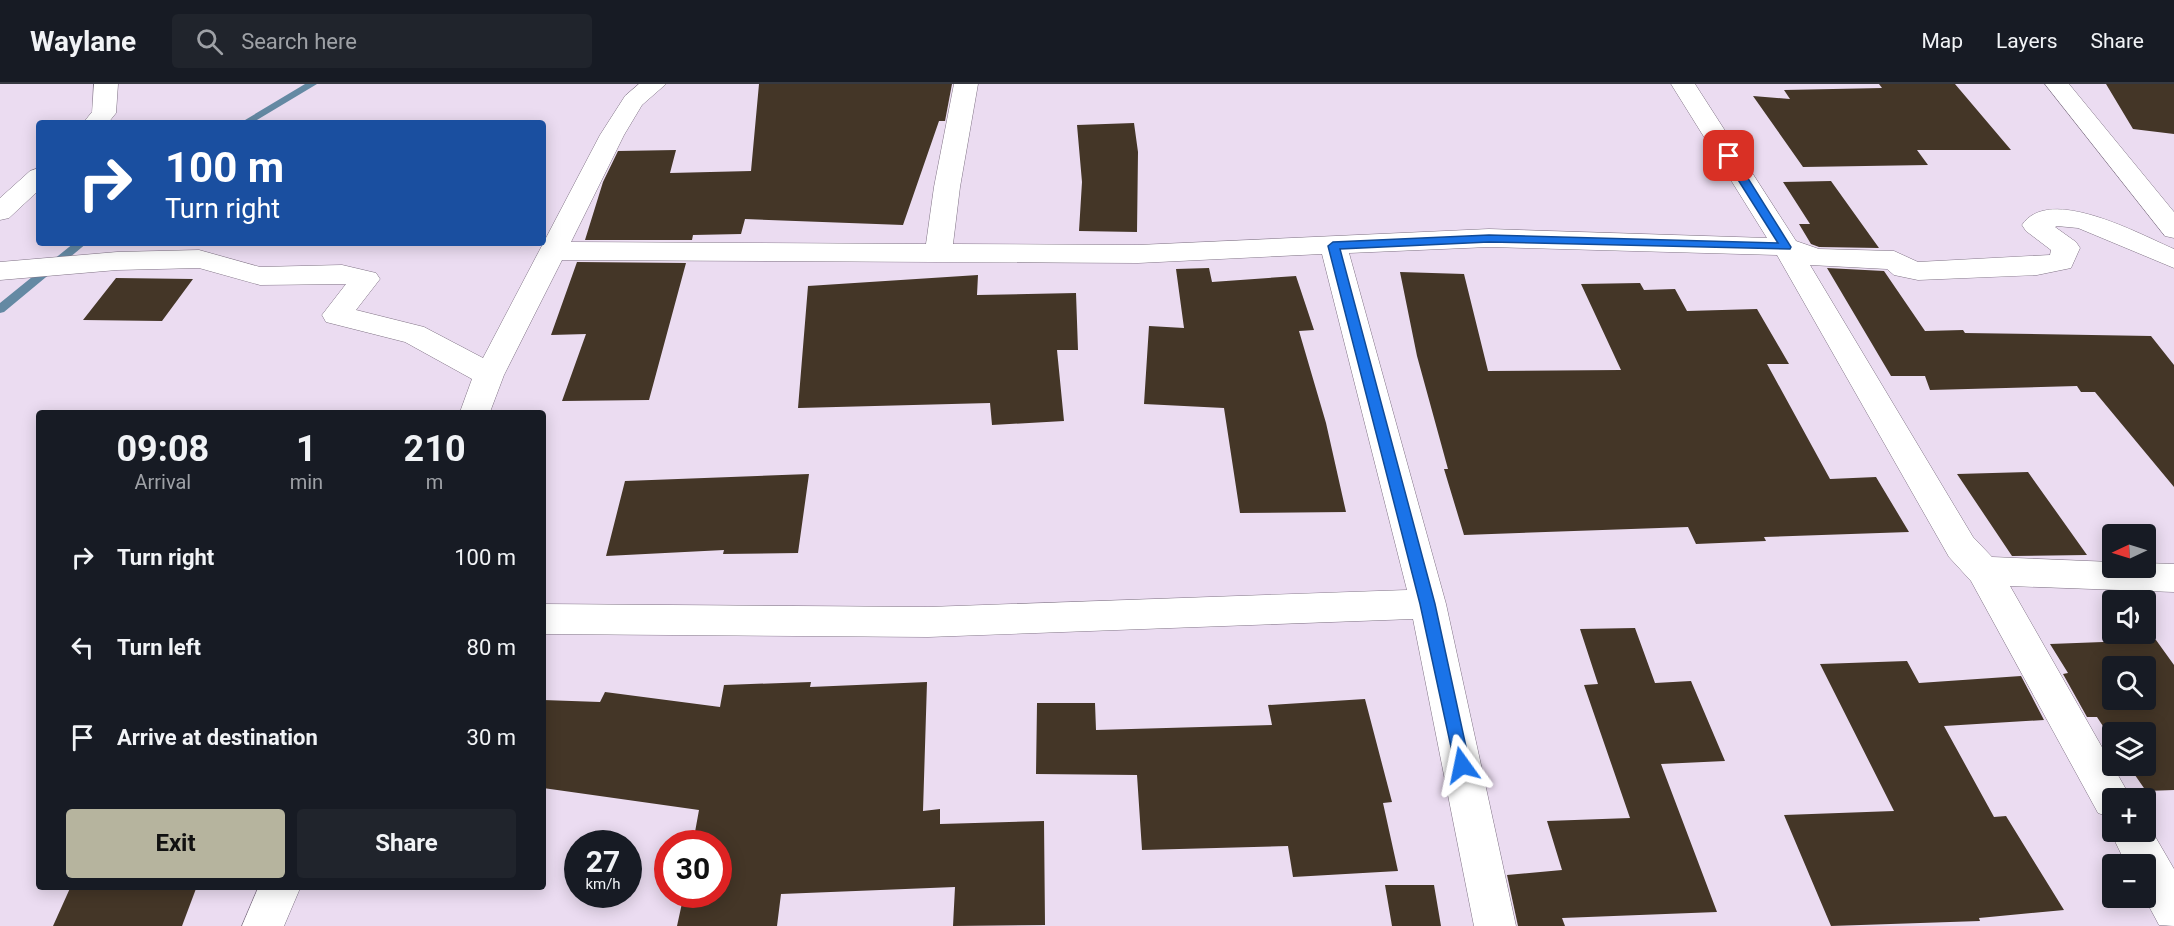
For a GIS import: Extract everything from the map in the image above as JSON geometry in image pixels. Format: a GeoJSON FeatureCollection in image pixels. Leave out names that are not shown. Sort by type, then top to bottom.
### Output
{"type":"FeatureCollection","features":[{"type":"Feature","properties":{"kind":"street"},"geometry":{"type":"LineString","coordinates":[[97,120],[104,113],[106,84]]}},
{"type":"Feature","properties":{"kind":"street"},"geometry":{"type":"LineString","coordinates":[[476,410],[489,375],[612,135],[633,101],[654,84]]}},
{"type":"Feature","properties":{"kind":"street"},"geometry":{"type":"LineString","coordinates":[[938,254],[947,187],[966,84]]}},
{"type":"Feature","properties":{"kind":"street"},"geometry":{"type":"LineString","coordinates":[[1683,84],[1786,247],[1961,547],[1983,571],[2105,788]]}},
{"type":"Feature","properties":{"kind":"street"},"geometry":{"type":"LineString","coordinates":[[2057,84],[2174,230]]}},
{"type":"Feature","properties":{"kind":"street"},"geometry":{"type":"LineString","coordinates":[[0,212],[36,179]]}},
{"type":"Feature","properties":{"kind":"street"},"geometry":{"type":"LineString","coordinates":[[552,251],[1138,254],[1489,238],[1786,247],[1817,258],[1894,260],[1904,269],[1918,271],[2037,266],[2061,262],[2066,248],[2035,225],[2054,217],[2083,220],[2174,259]]}},
{"type":"Feature","properties":{"kind":"street"},"geometry":{"type":"LineString","coordinates":[[1333,246],[1428,604],[1496,926]]}},
{"type":"Feature","properties":{"kind":"street"},"geometry":{"type":"LineString","coordinates":[[0,271],[117,261],[199,260],[260,276],[342,274],[366,279],[336,315],[414,334],[489,375]]}},
{"type":"Feature","properties":{"kind":"street"},"geometry":{"type":"LineString","coordinates":[[1983,571],[2174,578]]}},
{"type":"Feature","properties":{"kind":"street"},"geometry":{"type":"LineString","coordinates":[[546,619],[928,622],[1428,604]]}},
{"type":"Feature","properties":{"kind":"street"},"geometry":{"type":"LineString","coordinates":[[2136,842],[2174,909]]}},
{"type":"Feature","properties":{"kind":"street"},"geometry":{"type":"LineString","coordinates":[[263,926],[278,890]]}},
{"type":"Feature","properties":{"kind":"building"},"geometry":{"type":"Polygon","coordinates":[[[759,84],[952,84],[945,121],[939,121],[903,225],[745,219],[741,234],[693,235],[692,240],[585,240],[603,182],[618,151],[676,150],[670,173],[751,171],[759,84]]]}},
{"type":"Feature","properties":{"kind":"building"},"geometry":{"type":"Polygon","coordinates":[[[1879,84],[1955,84],[2011,150],[1917,150],[1928,165],[1803,167],[1753,96],[1790,99],[1784,90],[1882,88],[1879,84]]]}},
{"type":"Feature","properties":{"kind":"building"},"geometry":{"type":"Polygon","coordinates":[[[2106,84],[2174,84],[2174,134],[2133,129],[2106,84]]]}},
{"type":"Feature","properties":{"kind":"building"},"geometry":{"type":"Polygon","coordinates":[[[1134,123],[1138,152],[1137,232],[1079,231],[1082,182],[1077,125],[1134,123]]]}},
{"type":"Feature","properties":{"kind":"building"},"geometry":{"type":"Polygon","coordinates":[[[1831,181],[1879,248],[1819,247],[1811,244],[1799,224],[1810,224],[1783,182],[1831,181]]]}},
{"type":"Feature","properties":{"kind":"building"},"geometry":{"type":"Polygon","coordinates":[[[577,262],[686,263],[649,400],[562,401],[586,334],[551,335],[577,262]]]}},
{"type":"Feature","properties":{"kind":"building"},"geometry":{"type":"Polygon","coordinates":[[[1209,268],[1212,282],[1296,276],[1314,330],[1299,331],[1326,423],[1346,512],[1240,513],[1224,408],[1144,404],[1149,326],[1184,328],[1176,269],[1209,268]]]}},
{"type":"Feature","properties":{"kind":"building"},"geometry":{"type":"Polygon","coordinates":[[[1827,268],[1884,271],[1925,331],[1963,330],[1965,333],[2151,336],[2174,365],[2174,487],[2095,392],[2081,392],[2077,386],[1930,390],[1925,376],[1891,376],[1827,268]]]}},
{"type":"Feature","properties":{"kind":"building"},"geometry":{"type":"Polygon","coordinates":[[[1400,272],[1464,274],[1488,371],[1621,370],[1581,284],[1640,283],[1644,290],[1675,289],[1687,311],[1757,309],[1789,364],[1767,364],[1830,479],[1876,477],[1909,532],[1764,537],[1766,541],[1696,544],[1688,527],[1464,535],[1444,469],[1448,469],[1417,356],[1400,272]]]}},
{"type":"Feature","properties":{"kind":"building"},"geometry":{"type":"Polygon","coordinates":[[[978,275],[977,295],[1076,293],[1078,350],[1057,350],[1064,421],[992,425],[990,403],[798,408],[808,286],[978,275]]]}},
{"type":"Feature","properties":{"kind":"building"},"geometry":{"type":"Polygon","coordinates":[[[116,278],[193,279],[162,321],[83,320],[116,278]]]}},
{"type":"Feature","properties":{"kind":"building"},"geometry":{"type":"Polygon","coordinates":[[[2028,472],[2087,555],[2012,556],[1957,474],[2028,472]]]}},
{"type":"Feature","properties":{"kind":"building"},"geometry":{"type":"Polygon","coordinates":[[[809,474],[798,553],[723,554],[724,550],[606,556],[625,481],[809,474]]]}},
{"type":"Feature","properties":{"kind":"building"},"geometry":{"type":"Polygon","coordinates":[[[1635,628],[1655,683],[1691,681],[1725,761],[1661,764],[1717,912],[1562,918],[1565,926],[1518,926],[1507,875],[1562,870],[1547,821],[1630,818],[1584,685],[1598,684],[1580,629],[1635,628]]]}},
{"type":"Feature","properties":{"kind":"building"},"geometry":{"type":"Polygon","coordinates":[[[2156,640],[2174,665],[2174,790],[2156,791],[2156,788],[2144,788],[2136,776],[2156,776],[2156,722],[2102,722],[2102,725],[2097,717],[2087,717],[2063,674],[2068,673],[2050,644],[2102,642],[2102,644],[2156,644],[2156,640]]]}},
{"type":"Feature","properties":{"kind":"building"},"geometry":{"type":"Polygon","coordinates":[[[1907,661],[1919,683],[2021,676],[2044,720],[1944,726],[1994,817],[2006,816],[2064,910],[1979,918],[1980,921],[1831,926],[1784,815],[1894,811],[1820,664],[1907,661]]]}},
{"type":"Feature","properties":{"kind":"building"},"geometry":{"type":"Polygon","coordinates":[[[811,682],[810,687],[927,682],[923,811],[940,809],[940,824],[1044,821],[1045,925],[953,926],[955,887],[781,894],[777,926],[677,926],[681,908],[732,908],[732,830],[695,830],[699,810],[546,788],[546,700],[600,702],[605,692],[720,707],[724,685],[811,682]]]}},
{"type":"Feature","properties":{"kind":"building"},"geometry":{"type":"Polygon","coordinates":[[[1365,699],[1392,802],[1383,803],[1398,871],[1293,877],[1288,846],[1142,850],[1137,775],[1036,774],[1037,703],[1095,703],[1096,730],[1272,725],[1268,705],[1365,699]]]}},
{"type":"Feature","properties":{"kind":"building"},"geometry":{"type":"Polygon","coordinates":[[[1385,885],[1434,885],[1441,926],[1392,926],[1385,885]]]}},
{"type":"Feature","properties":{"kind":"building"},"geometry":{"type":"Polygon","coordinates":[[[69,890],[196,890],[182,926],[53,926],[69,890]]]}},
{"type":"Feature","properties":{"kind":"waterway"},"geometry":{"type":"LineString","coordinates":[[250,120],[312,84]]}},
{"type":"Feature","properties":{"kind":"waterway"},"geometry":{"type":"LineString","coordinates":[[0,309],[77,246]]}},
{"type":"Feature","properties":{"kind":"route"},"geometry":{"type":"LineString","coordinates":[[1462,765],[1428,604],[1333,246],[1489,238],[1786,247],[1729,156]]}}]}
